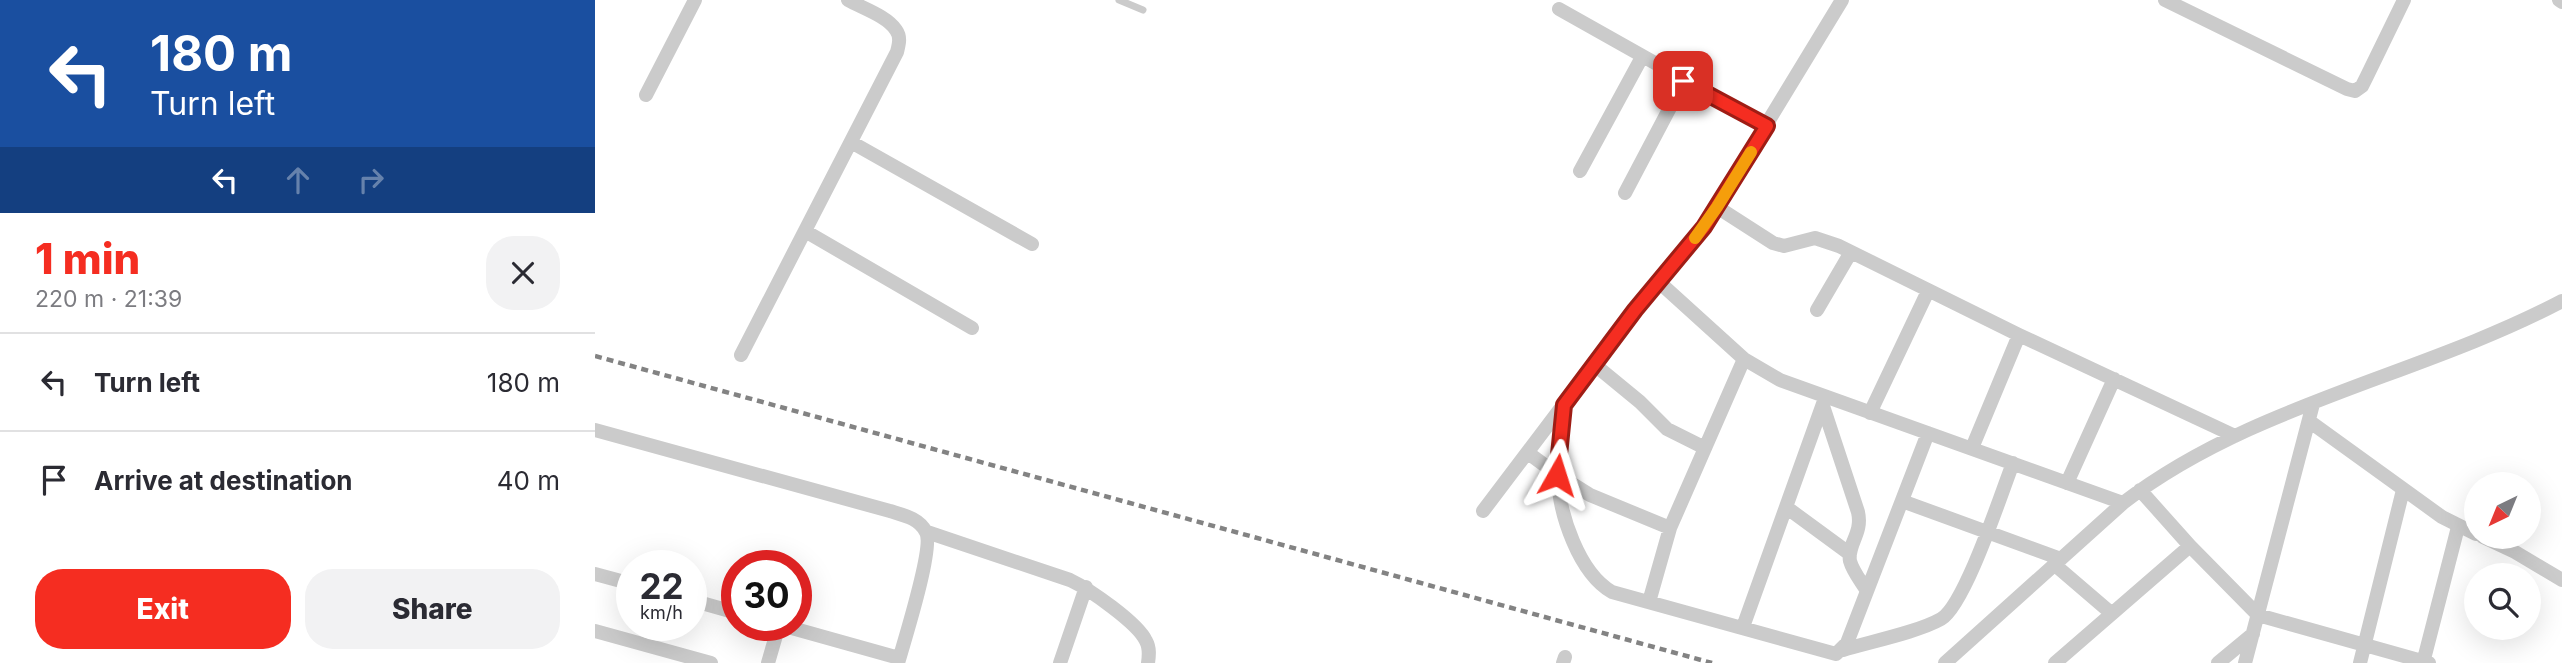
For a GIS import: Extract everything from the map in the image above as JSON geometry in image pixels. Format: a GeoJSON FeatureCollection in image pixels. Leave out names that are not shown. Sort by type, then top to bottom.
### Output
{"type":"FeatureCollection","features":[{"type":"Feature","properties":{"kind":"street"},"geometry":{"type":"LineString","coordinates":[[646,96],[695,0]]}},
{"type":"Feature","properties":{"kind":"street"},"geometry":{"type":"LineString","coordinates":[[741,355],[897,52],[900,40],[896,30],[884,20],[848,0]]}},
{"type":"Feature","properties":{"kind":"street"},"geometry":{"type":"LineString","coordinates":[[1483,511],[1717,207],[1842,0]]}},
{"type":"Feature","properties":{"kind":"street"},"geometry":{"type":"LineString","coordinates":[[2165,0],[2355,91],[2362,86],[2404,0]]}},
{"type":"Feature","properties":{"kind":"street"},"geometry":{"type":"LineString","coordinates":[[1559,9],[1767,126]]}},
{"type":"Feature","properties":{"kind":"street"},"geometry":{"type":"LineString","coordinates":[[1580,171],[1641,57]]}},
{"type":"Feature","properties":{"kind":"street"},"geometry":{"type":"LineString","coordinates":[[1626,193],[1683,81]]}},
{"type":"Feature","properties":{"kind":"street"},"geometry":{"type":"LineString","coordinates":[[851,142],[1032,244]]}},
{"type":"Feature","properties":{"kind":"street"},"geometry":{"type":"LineString","coordinates":[[1717,207],[1773,243],[1784,246],[1815,238],[1851,252],[2019,335],[2235,436]]}},
{"type":"Feature","properties":{"kind":"street"},"geometry":{"type":"LineString","coordinates":[[805,231],[972,328]]}},
{"type":"Feature","properties":{"kind":"street"},"geometry":{"type":"LineString","coordinates":[[1818,310],[1851,252]]}},
{"type":"Feature","properties":{"kind":"street"},"geometry":{"type":"LineString","coordinates":[[1659,282],[1744,359],[1824,402],[1870,413],[2123,503]]}},
{"type":"Feature","properties":{"kind":"street"},"geometry":{"type":"LineString","coordinates":[[1870,413],[1928,291]]}},
{"type":"Feature","properties":{"kind":"street"},"geometry":{"type":"LineString","coordinates":[[1945,663],[2123,503],[2216,444],[2516,324],[2562,301]]}},
{"type":"Feature","properties":{"kind":"street"},"geometry":{"type":"LineString","coordinates":[[1972,449],[2019,335]]}},
{"type":"Feature","properties":{"kind":"street"},"geometry":{"type":"LineString","coordinates":[[1649,602],[1670,528],[1744,359]]}},
{"type":"Feature","properties":{"kind":"street"},"geometry":{"type":"LineString","coordinates":[[1595,365],[1640,402],[1667,429],[1705,448]]}},
{"type":"Feature","properties":{"kind":"street"},"geometry":{"type":"LineString","coordinates":[[2067,483],[2114,379]]}},
{"type":"Feature","properties":{"kind":"street"},"geometry":{"type":"LineString","coordinates":[[1743,627],[1824,402]]}},
{"type":"Feature","properties":{"kind":"street"},"geometry":{"type":"LineString","coordinates":[[1824,402],[1860,519],[1860,529],[1850,554],[1855,572],[1867,591]]}},
{"type":"Feature","properties":{"kind":"street"},"geometry":{"type":"LineString","coordinates":[[2245,663],[2313,404]]}},
{"type":"Feature","properties":{"kind":"street"},"geometry":{"type":"LineString","coordinates":[[1564,405],[1557,475],[1563,511],[1588,571],[1596,582],[1612,592],[1743,627],[1826,653],[1836,654],[1943,618],[1958,600],[2013,463]]}},
{"type":"Feature","properties":{"kind":"street"},"geometry":{"type":"LineString","coordinates":[[2309,421],[2403,490],[2464,529]]}},
{"type":"Feature","properties":{"kind":"street"},"geometry":{"type":"LineString","coordinates":[[595,430],[909,517],[920,523],[927,532],[1070,580],[1086,587],[1138,629],[1146,641],[1148,663]]}},
{"type":"Feature","properties":{"kind":"street"},"geometry":{"type":"LineString","coordinates":[[1843,650],[1928,433]]}},
{"type":"Feature","properties":{"kind":"street"},"geometry":{"type":"LineString","coordinates":[[1528,453],[1590,495],[1670,528]]}},
{"type":"Feature","properties":{"kind":"street"},"geometry":{"type":"LineString","coordinates":[[2140,490],[2258,615],[2426,662],[2458,527]]}},
{"type":"Feature","properties":{"kind":"street"},"geometry":{"type":"LineString","coordinates":[[2360,663],[2403,490]]}},
{"type":"Feature","properties":{"kind":"street"},"geometry":{"type":"LineString","coordinates":[[1902,500],[2058,562],[2111,613]]}},
{"type":"Feature","properties":{"kind":"street"},"geometry":{"type":"LineString","coordinates":[[1786,507],[1850,554]]}},
{"type":"Feature","properties":{"kind":"street"},"geometry":{"type":"LineString","coordinates":[[812,634],[899,660],[928,552],[927,532]]}},
{"type":"Feature","properties":{"kind":"street"},"geometry":{"type":"LineString","coordinates":[[2055,663],[2190,546]]}},
{"type":"Feature","properties":{"kind":"street"},"geometry":{"type":"LineString","coordinates":[[2511,550],[2562,580]]}},
{"type":"Feature","properties":{"kind":"street"},"geometry":{"type":"LineString","coordinates":[[595,575],[616,580]]}},
{"type":"Feature","properties":{"kind":"street"},"geometry":{"type":"LineString","coordinates":[[1061,663],[1086,587]]}},
{"type":"Feature","properties":{"kind":"street"},"geometry":{"type":"LineString","coordinates":[[595,631],[711,663]]}},
{"type":"Feature","properties":{"kind":"street"},"geometry":{"type":"LineString","coordinates":[[2218,663],[2254,633]]}},
{"type":"Feature","properties":{"kind":"street"},"geometry":{"type":"LineString","coordinates":[[768,663],[775,641]]}},
{"type":"Feature","properties":{"kind":"lane"},"geometry":{"type":"LineString","coordinates":[[1119,0],[1143,10]]}},
{"type":"Feature","properties":{"kind":"railway"},"geometry":{"type":"LineString","coordinates":[[595,356],[1712,663]]}},
{"type":"Feature","properties":{"kind":"slow traffic"},"geometry":{"type":"LineString","coordinates":[[1695,238],[1751,152]]}},
{"type":"Feature","properties":{"kind":"route"},"geometry":{"type":"LineString","coordinates":[[1557,475],[1564,405],[1635,310],[1704,227],[1767,126],[1683,81]]}}]}
